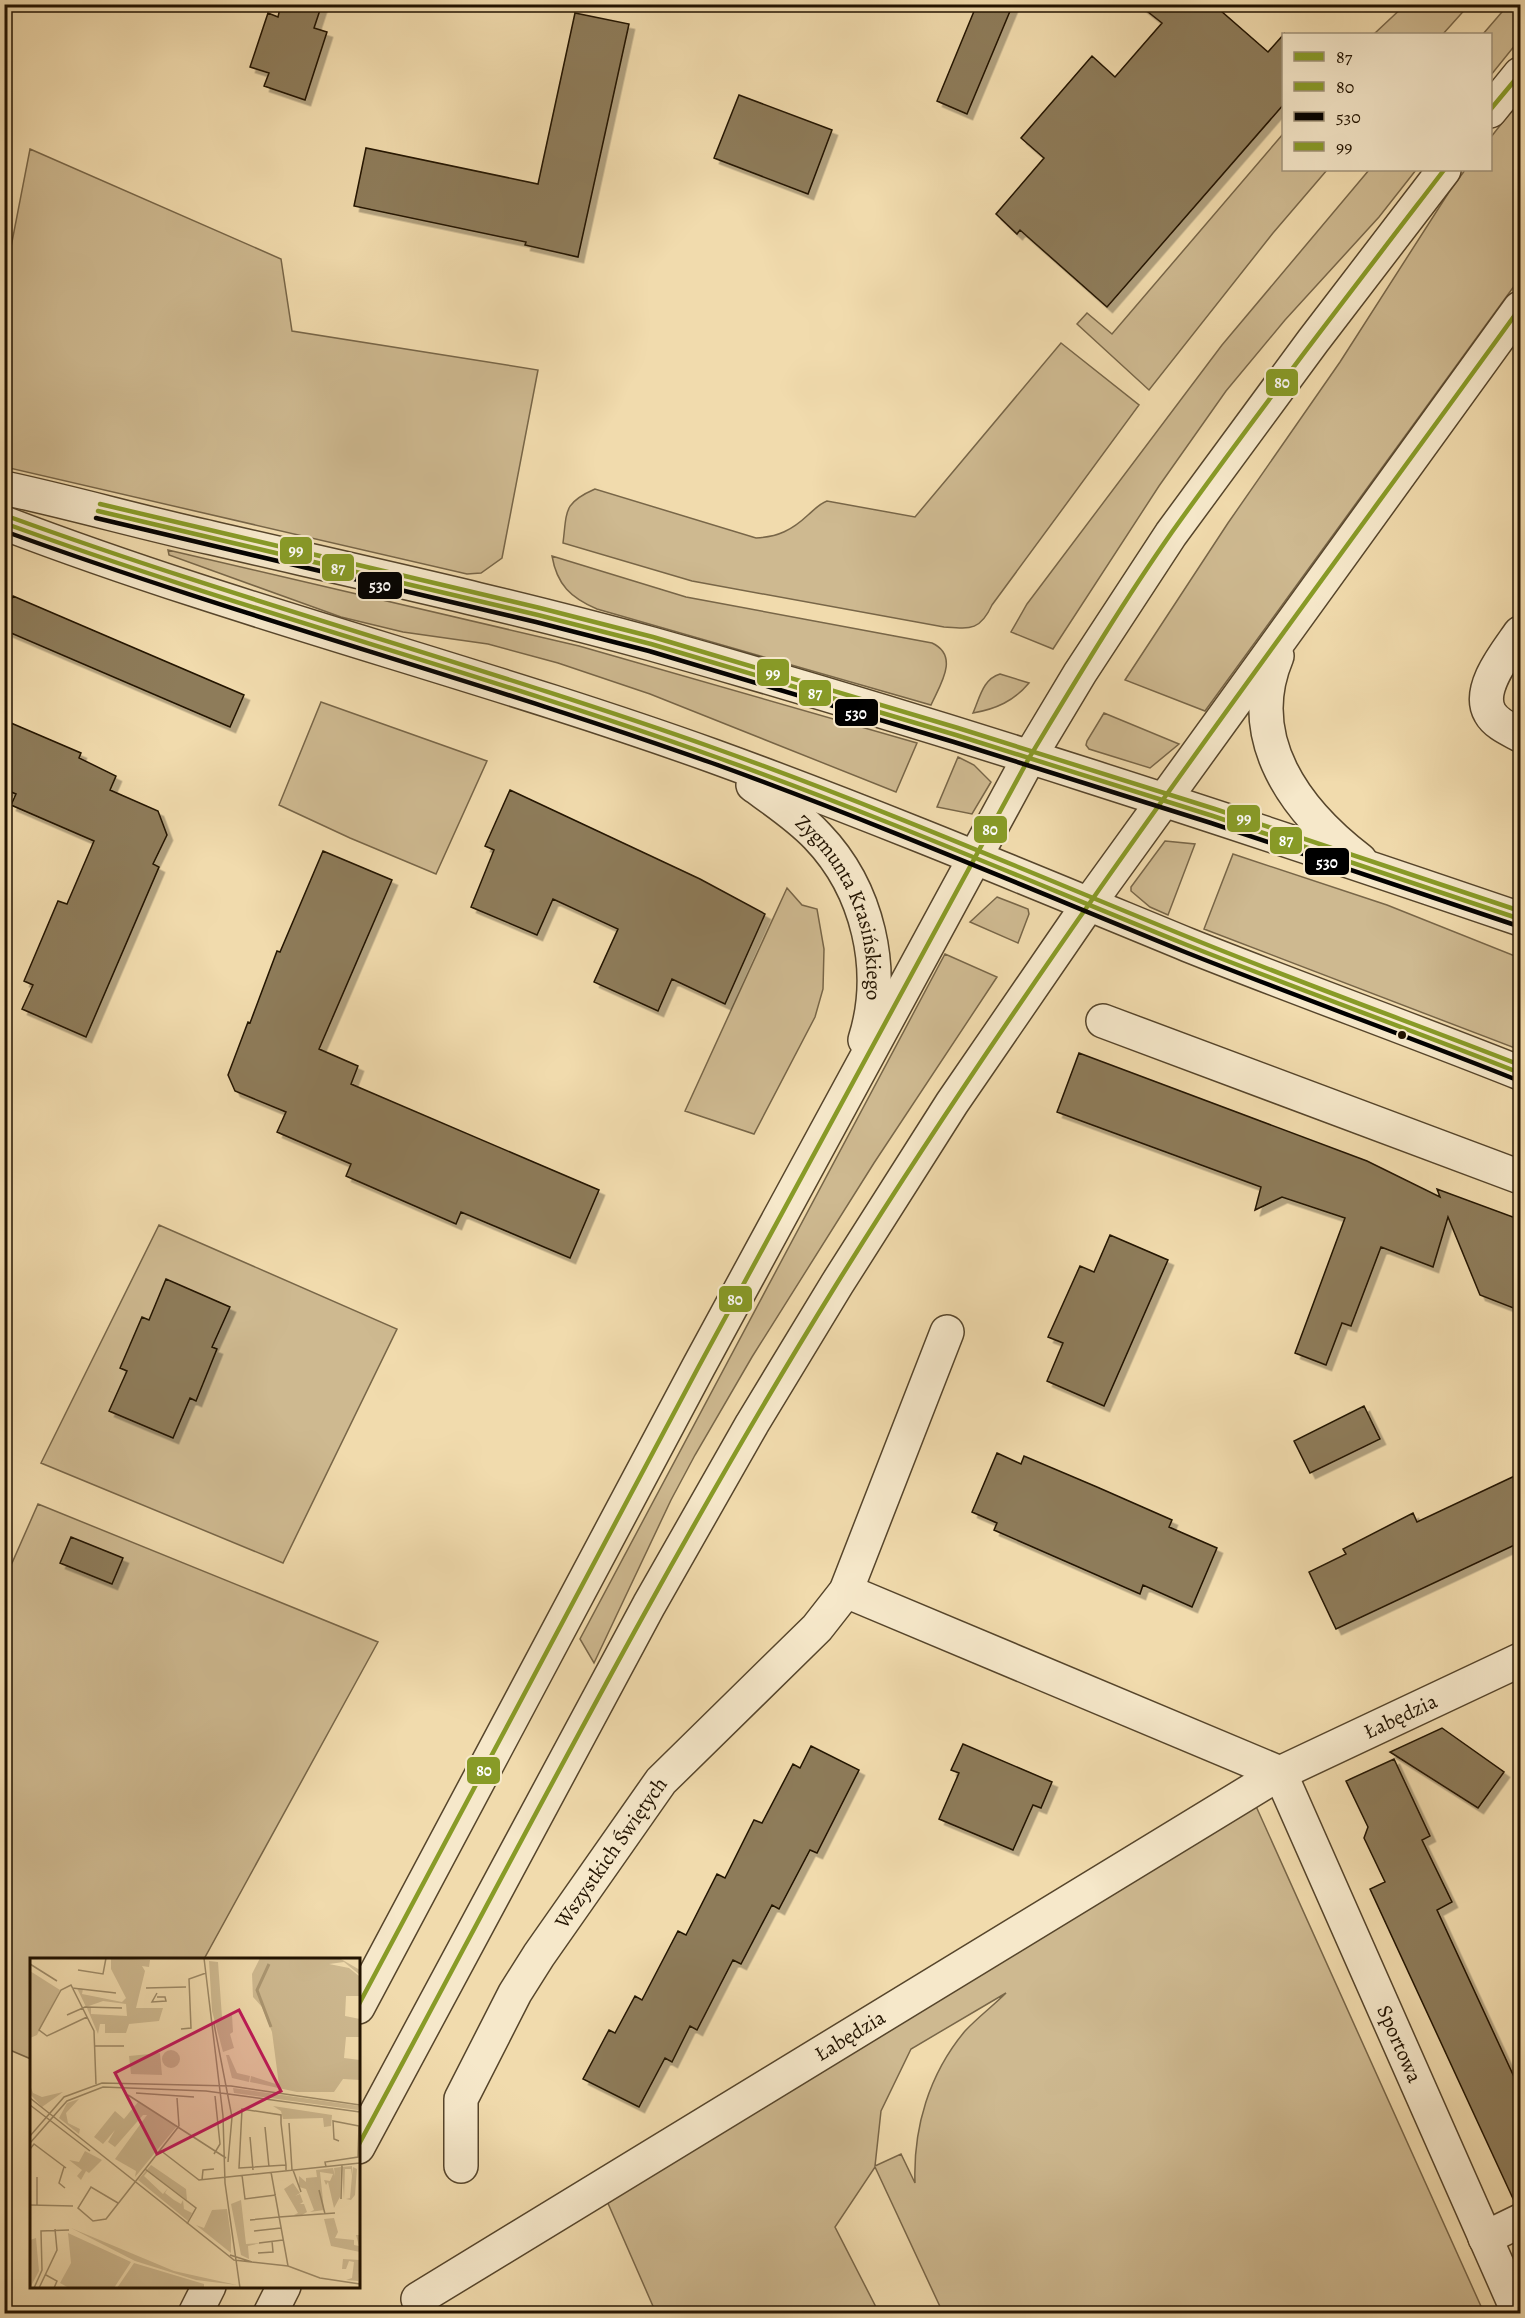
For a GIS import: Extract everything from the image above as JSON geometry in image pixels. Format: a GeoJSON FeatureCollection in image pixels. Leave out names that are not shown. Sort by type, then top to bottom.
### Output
{"type":"FeatureCollection","features":[{"type":"Feature","properties":{"kind":"street"},"geometry":{"type":"LineString","coordinates":[[1492,110],[1521,74]]}},
{"type":"Feature","properties":{"kind":"street"},"geometry":{"type":"LineString","coordinates":[[360,2003],[699,1366],[1029,758],[1080,673],[1172,534],[1313,341],[1443,171]]}},
{"type":"Feature","properties":{"kind":"street"},"geometry":{"type":"LineString","coordinates":[[360,2143],[649,1605],[752,1424],[837,1284],[952,1103],[1088,905],[1521,308]]}},
{"type":"Feature","properties":{"kind":"street"},"geometry":{"type":"LineString","coordinates":[[4,488],[152,525],[420,586],[640,641],[1163,800],[1521,919]]}},
{"type":"Feature","properties":{"kind":"street","name":"Zygmunta Krasińskiego"},"geometry":{"type":"LineString","coordinates":[[4,523],[194,591],[516,691],[712,756],[1521,1073]]}},
{"type":"Feature","properties":{"kind":"street"},"geometry":{"type":"LineString","coordinates":[[1293,620],[1271,669],[1266,695],[1270,744],[1289,787],[1313,817],[1335,839],[1371,868]]}},
{"type":"Feature","properties":{"kind":"street"},"geometry":{"type":"LineString","coordinates":[[1521,633],[1499,663],[1490,681],[1487,698],[1490,713],[1502,725],[1521,735]]}},
{"type":"Feature","properties":{"kind":"street","name":"Zygmunta Krasińskiego"},"geometry":{"type":"LineString","coordinates":[[712,756],[793,813],[818,837],[851,882],[862,906],[870,933],[873,1000],[866,1037],[843,1101]]}},
{"type":"Feature","properties":{"kind":"street"},"geometry":{"type":"LineString","coordinates":[[1103,1021],[1521,1177]]}},
{"type":"Feature","properties":{"kind":"street","name":"Wszystkich Świętych"},"geometry":{"type":"LineString","coordinates":[[461,2166],[461,2099],[515,1993],[539,1955],[661,1780],[817,1628],[846,1591],[947,1332]]}},
{"type":"Feature","properties":{"kind":"street"},"geometry":{"type":"LineString","coordinates":[[846,1591],[1280,1773]]}},
{"type":"Feature","properties":{"kind":"street","name":"Łabędzia"},"geometry":{"type":"LineString","coordinates":[[418,2299],[1280,1773],[1521,1660]]}},
{"type":"Feature","properties":{"kind":"street","name":"Sportowa"},"geometry":{"type":"LineString","coordinates":[[1280,1773],[1519,2313]]}},
{"type":"Feature","properties":{"kind":"street"},"geometry":{"type":"LineString","coordinates":[[1485,2238],[1521,2221]]}},
{"type":"Feature","properties":{"kind":"street"},"geometry":{"type":"LineString","coordinates":[[195,2313],[208,2288]]}},
{"type":"Feature","properties":{"kind":"street"},"geometry":{"type":"LineString","coordinates":[[270,2313],[283,2288]]}},
{"type":"Feature","properties":{"kind":"shaded area"},"geometry":{"type":"Polygon","coordinates":[[[1406,4],[1469,4],[1444,33],[1375,33],[1406,4]]]}},
{"type":"Feature","properties":{"kind":"shaded area"},"geometry":{"type":"Polygon","coordinates":[[[1508,5],[1520,5],[1520,39],[1492,74],[1492,33],[1484,33],[1508,5]]]}},
{"type":"Feature","properties":{"kind":"shaded area"},"geometry":{"type":"Polygon","coordinates":[[[1520,100],[1520,278],[1205,711],[1125,680],[1228,523],[1340,362],[1449,192],[1464,171],[1492,171],[1492,136],[1520,100]]]}},
{"type":"Feature","properties":{"kind":"shaded area"},"geometry":{"type":"Polygon","coordinates":[[[1282,135],[1282,171],[1326,171],[1273,233],[1149,390],[1077,324],[1087,313],[1112,334],[1282,135]]]}},
{"type":"Feature","properties":{"kind":"shaded area"},"geometry":{"type":"Polygon","coordinates":[[[30,149],[281,259],[292,331],[538,370],[502,558],[481,573],[467,574],[5,467],[5,278],[30,149]]]}},
{"type":"Feature","properties":{"kind":"shaded area"},"geometry":{"type":"Polygon","coordinates":[[[1368,171],[1415,171],[1379,217],[1285,320],[1226,391],[1159,486],[1053,649],[1011,632],[1027,604],[1222,345],[1368,171]]]}},
{"type":"Feature","properties":{"kind":"shaded area"},"geometry":{"type":"Polygon","coordinates":[[[1061,343],[1139,405],[978,624],[967,628],[944,627],[692,581],[563,543],[568,509],[577,499],[595,489],[756,538],[771,536],[790,529],[827,501],[915,517],[1061,343]]]}},
{"type":"Feature","properties":{"kind":"shaded area"},"geometry":{"type":"Polygon","coordinates":[[[168,550],[579,646],[917,743],[896,792],[650,694],[558,663],[488,644],[403,632],[341,617],[169,555],[168,550]]]}},
{"type":"Feature","properties":{"kind":"shaded area"},"geometry":{"type":"Polygon","coordinates":[[[552,556],[686,597],[932,643],[945,655],[943,680],[931,705],[597,609],[580,600],[567,589],[557,575],[552,556]]]}},
{"type":"Feature","properties":{"kind":"shaded area"},"geometry":{"type":"Polygon","coordinates":[[[1000,674],[1029,683],[1017,695],[1004,703],[973,713],[986,684],[994,676],[1000,674]]]}},
{"type":"Feature","properties":{"kind":"shaded area"},"geometry":{"type":"Polygon","coordinates":[[[321,702],[487,761],[436,874],[279,805],[321,702]]]}},
{"type":"Feature","properties":{"kind":"shaded area"},"geometry":{"type":"Polygon","coordinates":[[[1104,713],[1179,744],[1150,768],[1089,749],[1086,745],[1087,741],[1104,713]]]}},
{"type":"Feature","properties":{"kind":"shaded area"},"geometry":{"type":"Polygon","coordinates":[[[958,757],[974,765],[991,782],[972,814],[937,807],[958,757]]]}},
{"type":"Feature","properties":{"kind":"shaded area"},"geometry":{"type":"Polygon","coordinates":[[[1165,841],[1195,844],[1168,915],[1150,907],[1131,891],[1131,887],[1165,841]]]}},
{"type":"Feature","properties":{"kind":"shaded area"},"geometry":{"type":"Polygon","coordinates":[[[1233,854],[1387,905],[1520,958],[1520,1050],[1204,929],[1233,854]]]}},
{"type":"Feature","properties":{"kind":"shaded area"},"geometry":{"type":"Polygon","coordinates":[[[787,888],[802,905],[817,909],[824,949],[823,989],[815,1017],[754,1134],[685,1111],[787,888]]]}},
{"type":"Feature","properties":{"kind":"shaded area"},"geometry":{"type":"Polygon","coordinates":[[[997,897],[1028,909],[1029,914],[1018,943],[970,922],[997,897]]]}},
{"type":"Feature","properties":{"kind":"shaded area"},"geometry":{"type":"Polygon","coordinates":[[[945,954],[997,977],[874,1163],[752,1357],[671,1500],[594,1663],[580,1639],[945,954]]]}},
{"type":"Feature","properties":{"kind":"shaded area"},"geometry":{"type":"Polygon","coordinates":[[[159,1225],[397,1329],[283,1563],[41,1463],[159,1225]]]}},
{"type":"Feature","properties":{"kind":"shaded area"},"geometry":{"type":"Polygon","coordinates":[[[38,1504],[378,1642],[205,1958],[30,1958],[30,2059],[5,2048],[5,1579],[38,1504]]]}},
{"type":"Feature","properties":{"kind":"shaded area"},"geometry":{"type":"Polygon","coordinates":[[[1255,1804],[1484,2313],[943,2313],[875,2167],[835,2227],[879,2313],[656,2313],[607,2201],[1255,1804]],[[1006,1993],[911,2049],[881,2111],[875,2166],[901,2154],[915,2183],[920,2122],[933,2083],[952,2048],[965,2031],[1006,1993]]]}},
{"type":"Feature","properties":{"kind":"building"},"geometry":{"type":"Polygon","coordinates":[[[281,4],[322,4],[314,28],[327,32],[305,100],[264,86],[269,73],[250,67],[268,13],[278,17],[281,4]]]}},
{"type":"Feature","properties":{"kind":"building"},"geometry":{"type":"Polygon","coordinates":[[[977,4],[1013,4],[967,114],[937,101],[977,4]]]}},
{"type":"Feature","properties":{"kind":"building"},"geometry":{"type":"Polygon","coordinates":[[[1138,4],[1213,4],[1268,52],[1282,36],[1282,106],[1107,307],[1020,230],[1017,234],[996,214],[1044,158],[1021,138],[1092,56],[1115,77],[1162,23],[1138,4]]]}},
{"type":"Feature","properties":{"kind":"building"},"geometry":{"type":"Polygon","coordinates":[[[575,13],[629,24],[578,257],[525,245],[526,242],[354,206],[366,148],[538,184],[575,13]]]}},
{"type":"Feature","properties":{"kind":"building"},"geometry":{"type":"Polygon","coordinates":[[[739,95],[832,130],[808,194],[714,158],[739,95]]]}},
{"type":"Feature","properties":{"kind":"building"},"geometry":{"type":"Polygon","coordinates":[[[13,596],[244,695],[230,727],[4,630],[4,616],[13,596]]]}},
{"type":"Feature","properties":{"kind":"building"},"geometry":{"type":"Polygon","coordinates":[[[4,720],[81,753],[79,758],[116,776],[110,790],[158,811],[167,835],[153,864],[159,867],[86,1037],[22,1009],[33,985],[24,981],[58,901],[67,904],[94,841],[11,805],[16,794],[4,789],[4,720]]]}},
{"type":"Feature","properties":{"kind":"building"},"geometry":{"type":"Polygon","coordinates":[[[510,790],[700,879],[765,914],[725,1004],[672,979],[658,1011],[594,982],[618,929],[553,899],[537,935],[471,907],[494,850],[485,846],[510,790]]]}},
{"type":"Feature","properties":{"kind":"building"},"geometry":{"type":"Polygon","coordinates":[[[323,851],[392,880],[319,1049],[358,1066],[351,1084],[599,1190],[570,1258],[461,1212],[456,1224],[346,1176],[351,1164],[277,1132],[286,1112],[235,1091],[228,1075],[277,951],[280,952],[323,851]]]}},
{"type":"Feature","properties":{"kind":"building"},"geometry":{"type":"Polygon","coordinates":[[[1079,1053],[1367,1161],[1440,1197],[1437,1189],[1521,1220],[1521,1311],[1480,1295],[1448,1217],[1433,1267],[1381,1247],[1351,1326],[1342,1323],[1326,1365],[1295,1353],[1345,1218],[1282,1197],[1255,1210],[1261,1187],[1057,1112],[1079,1053]]]}},
{"type":"Feature","properties":{"kind":"building"},"geometry":{"type":"Polygon","coordinates":[[[1110,1235],[1168,1260],[1104,1406],[1047,1381],[1063,1343],[1048,1337],[1080,1266],[1094,1272],[1110,1235]]]}},
{"type":"Feature","properties":{"kind":"building"},"geometry":{"type":"Polygon","coordinates":[[[166,1279],[230,1307],[212,1347],[217,1349],[196,1401],[190,1398],[173,1438],[109,1411],[127,1371],[120,1368],[142,1317],[149,1320],[166,1279]]]}},
{"type":"Feature","properties":{"kind":"building"},"geometry":{"type":"Polygon","coordinates":[[[1364,1406],[1380,1439],[1310,1473],[1294,1441],[1364,1406]]]}},
{"type":"Feature","properties":{"kind":"building"},"geometry":{"type":"Polygon","coordinates":[[[997,1453],[1021,1464],[1024,1456],[1097,1487],[1172,1520],[1169,1527],[1217,1548],[1192,1607],[1143,1585],[1140,1594],[994,1530],[997,1523],[972,1512],[997,1453]]]}},
{"type":"Feature","properties":{"kind":"building"},"geometry":{"type":"Polygon","coordinates":[[[1521,1473],[1521,1542],[1336,1629],[1309,1572],[1346,1554],[1343,1549],[1413,1513],[1417,1522],[1521,1473]]]}},
{"type":"Feature","properties":{"kind":"building"},"geometry":{"type":"Polygon","coordinates":[[[71,1537],[123,1558],[112,1584],[60,1563],[71,1537]]]}},
{"type":"Feature","properties":{"kind":"building"},"geometry":{"type":"Polygon","coordinates":[[[1442,1728],[1504,1772],[1478,1808],[1390,1752],[1442,1728]]]}},
{"type":"Feature","properties":{"kind":"building"},"geometry":{"type":"Polygon","coordinates":[[[963,1744],[1052,1782],[1041,1808],[1033,1805],[1013,1850],[939,1819],[959,1773],[951,1770],[963,1744]]]}},
{"type":"Feature","properties":{"kind":"building"},"geometry":{"type":"Polygon","coordinates":[[[811,1746],[859,1770],[817,1853],[810,1850],[779,1909],[772,1905],[741,1964],[733,1960],[697,2030],[690,2026],[672,2062],[665,2058],[639,2107],[583,2079],[609,2030],[615,2033],[635,1996],[642,2000],[678,1931],[686,1935],[717,1874],[725,1878],[754,1820],[762,1823],[793,1764],[800,1768],[811,1746]]]}},
{"type":"Feature","properties":{"kind":"building"},"geometry":{"type":"Polygon","coordinates":[[[1394,1759],[1430,1836],[1422,1840],[1452,1902],[1437,1910],[1521,2092],[1521,2202],[1515,2203],[1370,1889],[1385,1882],[1364,1838],[1368,1827],[1346,1781],[1394,1759]]]}},
{"type":"Feature","properties":{"kind":"transit line","name":"80"},"geometry":{"type":"LineString","coordinates":[[1492,108],[1520,74]]}},
{"type":"Feature","properties":{"kind":"transit line","name":"80"},"geometry":{"type":"LineString","coordinates":[[360,2002],[699,1366],[1029,758],[1116,616],[1172,532],[1272,395],[1443,171]]}},
{"type":"Feature","properties":{"kind":"transit line","name":"80"},"geometry":{"type":"LineString","coordinates":[[360,2142],[650,1604],[772,1390],[836,1285],[916,1159],[1083,912],[1169,790],[1520,308]]}},
{"type":"Feature","properties":{"kind":"transit line","name":"99"},"geometry":{"type":"LineString","coordinates":[[100,504],[653,637],[958,728],[1215,809],[1520,911]]}},
{"type":"Feature","properties":{"kind":"transit line","name":"87"},"geometry":{"type":"LineString","coordinates":[[98,511],[651,644],[956,735],[1213,816],[1520,919]]}},
{"type":"Feature","properties":{"kind":"transit line","name":"99"},"geometry":{"type":"LineString","coordinates":[[7,516],[183,576],[538,689],[714,748],[893,816],[1229,954],[1520,1065]]}},
{"type":"Feature","properties":{"kind":"transit line","name":"530"},"geometry":{"type":"LineString","coordinates":[[96,518],[649,651],[954,742],[1211,823],[1518,926]]}},
{"type":"Feature","properties":{"kind":"transit line","name":"87"},"geometry":{"type":"LineString","coordinates":[[4,523],[181,584],[536,696],[713,756],[892,824],[1187,945],[1520,1073]]}},
{"type":"Feature","properties":{"kind":"transit line","name":"530"},"geometry":{"type":"LineString","coordinates":[[4,531],[180,591],[536,704],[712,763],[891,831],[1185,952],[1517,1080]]}}]}
